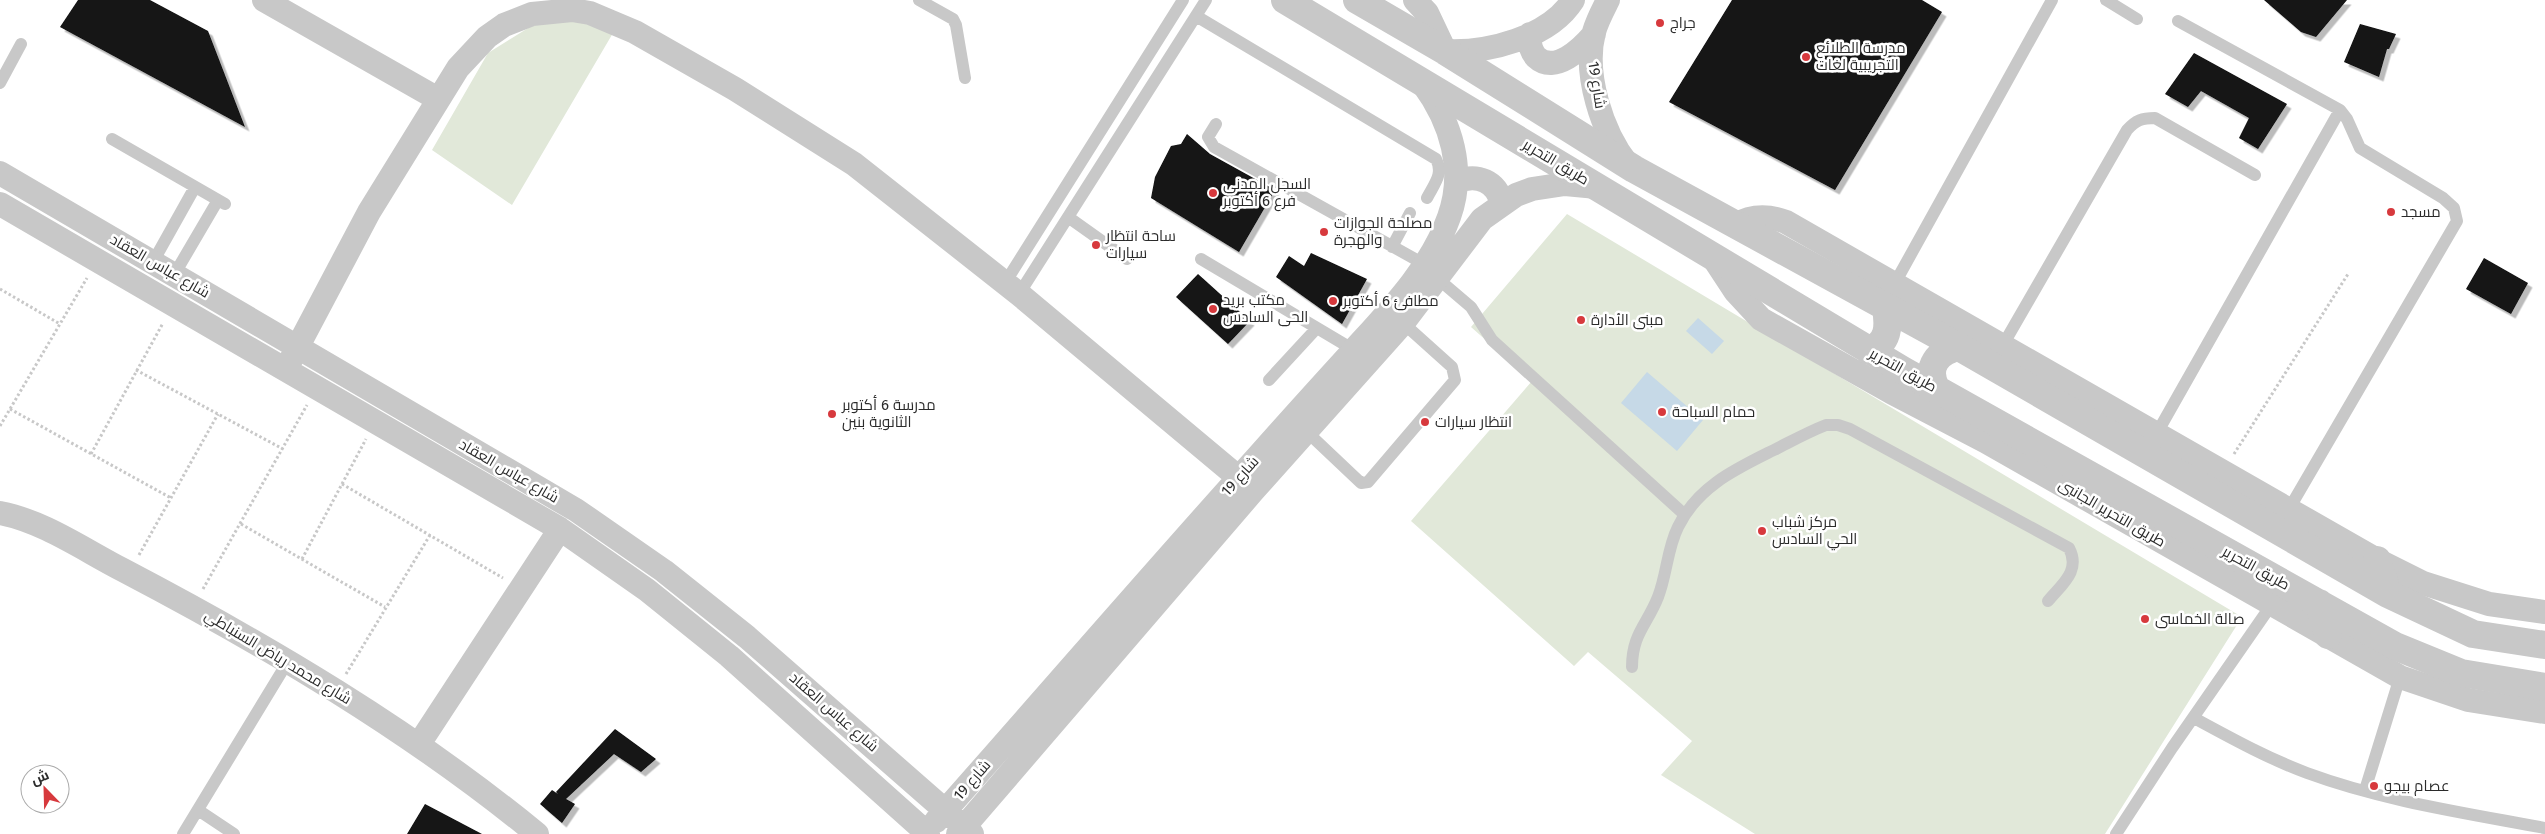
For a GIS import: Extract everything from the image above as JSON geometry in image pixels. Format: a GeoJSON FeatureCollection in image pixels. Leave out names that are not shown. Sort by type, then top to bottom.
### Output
{"type":"FeatureCollection","features":[{"type":"Feature","properties":{"kind":"street"},"geometry":{"type":"LineString","coordinates":[[264,0],[438,99]]}},
{"type":"Feature","properties":{"kind":"street","name":"طريق التحرير"},"geometry":{"type":"LineString","coordinates":[[1284,0],[1870,351],[2395,646],[2461,673],[2545,687]]}},
{"type":"Feature","properties":{"kind":"street"},"geometry":{"type":"LineString","coordinates":[[1357,0],[1445,51],[1629,166],[1735,225],[2003,345],[2377,560],[2423,583],[2489,604],[2545,612]]}},
{"type":"Feature","properties":{"kind":"street"},"geometry":{"type":"LineString","coordinates":[[1415,0],[1427,13],[1445,51]]}},
{"type":"Feature","properties":{"kind":"street"},"geometry":{"type":"LineString","coordinates":[[1445,51],[1466,52],[1488,49],[1530,34],[1559,16],[1573,0]]}},
{"type":"Feature","properties":{"kind":"street","name":"شارع 19"},"geometry":{"type":"LineString","coordinates":[[1608,0],[1594,34],[1593,74],[1601,114],[1616,150],[1629,166]]}},
{"type":"Feature","properties":{"kind":"street"},"geometry":{"type":"LineString","coordinates":[[286,369],[296,346],[369,212],[458,68],[487,37],[504,25],[522,17],[544,11],[572,10],[590,13],[644,36],[832,149],[876,180],[1012,289],[1238,478]]}},
{"type":"Feature","properties":{"kind":"street"},"geometry":{"type":"LineString","coordinates":[[1530,34],[1530,47],[1537,57],[1542,61],[1554,62],[1580,49],[1594,34]]}},
{"type":"Feature","properties":{"kind":"street","name":"شارع 19"},"geometry":{"type":"LineString","coordinates":[[1424,84],[1446,122],[1453,143],[1456,182],[1450,215],[1431,271]]}},
{"type":"Feature","properties":{"kind":"street","name":"شارع عباس العقاد"},"geometry":{"type":"LineString","coordinates":[[0,173],[576,510],[664,570],[747,636],[946,810],[965,832]]}},
{"type":"Feature","properties":{"kind":"street"},"geometry":{"type":"LineString","coordinates":[[1456,182],[1470,178],[1485,181],[1497,190],[1502,204]]}},
{"type":"Feature","properties":{"kind":"street","name":"شارع 19"},"geometry":{"type":"LineString","coordinates":[[965,832],[1306,431],[1397,317],[1431,271],[1482,219],[1516,195],[1548,185],[1565,184],[1598,187]]}},
{"type":"Feature","properties":{"kind":"street","name":"شارع عباس العقاد"},"geometry":{"type":"LineString","coordinates":[[0,204],[560,529],[647,590],[729,656],[927,834]]}},
{"type":"Feature","properties":{"kind":"street","name":"طريق التحرير الجانبى"},"geometry":{"type":"LineString","coordinates":[[1712,256],[1734,291],[1761,319],[1891,392],[1985,441],[2400,677],[2468,700],[2545,712]]}},
{"type":"Feature","properties":{"kind":"street"},"geometry":{"type":"LineString","coordinates":[[165,270],[165,299]]}},
{"type":"Feature","properties":{"kind":"street"},"geometry":{"type":"LineString","coordinates":[[1891,296],[1959,347],[2388,594],[2473,634],[2545,645]]}},
{"type":"Feature","properties":{"kind":"street"},"geometry":{"type":"LineString","coordinates":[[1870,351],[1876,348],[1886,336],[1891,296]]}},
{"type":"Feature","properties":{"kind":"street","name":"شارع 19"},"geometry":{"type":"LineString","coordinates":[[927,834],[1238,478],[1354,350],[1397,317]]}},
{"type":"Feature","properties":{"kind":"street"},"geometry":{"type":"LineString","coordinates":[[1936,388],[1931,376],[1934,362],[1944,352],[1959,347]]}},
{"type":"Feature","properties":{"kind":"street","name":"شارع محمد رياض السنباطي"},"geometry":{"type":"LineString","coordinates":[[0,513],[35,524],[129,573],[193,607],[336,690],[419,744],[537,834]]}},
{"type":"Feature","properties":{"kind":"street"},"geometry":{"type":"LineString","coordinates":[[419,744],[560,529]]}},
{"type":"Feature","properties":{"kind":"street"},"geometry":{"type":"LineString","coordinates":[[2377,560],[2388,594]]}},
{"type":"Feature","properties":{"kind":"street"},"geometry":{"type":"LineString","coordinates":[[2319,602],[2328,636]]}},
{"type":"Feature","properties":{"kind":"lane"},"geometry":{"type":"LineString","coordinates":[[919,0],[953,19],[956,25],[965,78]]}},
{"type":"Feature","properties":{"kind":"lane"},"geometry":{"type":"LineString","coordinates":[[1012,289],[1183,0]]}},
{"type":"Feature","properties":{"kind":"lane"},"geometry":{"type":"LineString","coordinates":[[1012,289],[1068,217],[1206,0]]}},
{"type":"Feature","properties":{"kind":"lane"},"geometry":{"type":"LineString","coordinates":[[1891,296],[2052,0]]}},
{"type":"Feature","properties":{"kind":"lane"},"geometry":{"type":"LineString","coordinates":[[2106,0],[2137,19]]}},
{"type":"Feature","properties":{"kind":"lane"},"geometry":{"type":"LineString","coordinates":[[1196,16],[1436,159],[1440,167],[1440,174],[1426,198]]}},
{"type":"Feature","properties":{"kind":"lane"},"geometry":{"type":"LineString","coordinates":[[2178,21],[2340,110],[2347,119],[2360,148],[2443,198],[2454,208],[2457,221],[2289,509]]}},
{"type":"Feature","properties":{"kind":"lane"},"geometry":{"type":"LineString","coordinates":[[0,83],[21,44]]}},
{"type":"Feature","properties":{"kind":"lane"},"geometry":{"type":"LineString","coordinates":[[2157,433],[2340,110]]}},
{"type":"Feature","properties":{"kind":"lane"},"geometry":{"type":"LineString","coordinates":[[2003,345],[2122,138],[2134,122],[2144,118],[2155,118],[2255,175]]}},
{"type":"Feature","properties":{"kind":"lane"},"geometry":{"type":"LineString","coordinates":[[1216,124],[1208,137],[1214,147],[1431,271],[1471,306],[1492,340],[1684,515]]}},
{"type":"Feature","properties":{"kind":"lane"},"geometry":{"type":"LineString","coordinates":[[112,139],[221,202],[165,270]]}},
{"type":"Feature","properties":{"kind":"lane"},"geometry":{"type":"LineString","coordinates":[[165,270],[195,187]]}},
{"type":"Feature","properties":{"kind":"lane"},"geometry":{"type":"LineString","coordinates":[[1392,247],[1410,213]]}},
{"type":"Feature","properties":{"kind":"lane"},"geometry":{"type":"LineString","coordinates":[[1068,217],[1127,260]]}},
{"type":"Feature","properties":{"kind":"lane"},"geometry":{"type":"LineString","coordinates":[[1201,259],[1354,350]]}},
{"type":"Feature","properties":{"kind":"lane"},"geometry":{"type":"LineString","coordinates":[[1306,431],[1361,483],[1368,482],[1455,380],[1452,367],[1397,317]]}},
{"type":"Feature","properties":{"kind":"lane"},"geometry":{"type":"LineString","coordinates":[[1269,380],[1316,329]]}},
{"type":"Feature","properties":{"kind":"lane"},"geometry":{"type":"LineString","coordinates":[[1632,667],[1634,644],[1659,596],[1672,541],[1684,515],[1700,495],[1719,479],[1826,425],[1838,425],[1850,429],[2069,548],[2073,556],[2073,571],[2048,601]]}},
{"type":"Feature","properties":{"kind":"lane"},"geometry":{"type":"LineString","coordinates":[[2116,834],[2272,604]]}},
{"type":"Feature","properties":{"kind":"lane"},"geometry":{"type":"LineString","coordinates":[[183,834],[287,663]]}},
{"type":"Feature","properties":{"kind":"lane"},"geometry":{"type":"LineString","coordinates":[[2366,790],[2400,677]]}},
{"type":"Feature","properties":{"kind":"lane"},"geometry":{"type":"LineString","coordinates":[[2194,718],[2257,752],[2308,773],[2415,803],[2545,828]]}},
{"type":"Feature","properties":{"kind":"lane"},"geometry":{"type":"LineString","coordinates":[[198,810],[234,834]]}},
{"type":"Feature","properties":{"kind":"path"},"geometry":{"type":"LineString","coordinates":[[0,426],[98,260]]}},
{"type":"Feature","properties":{"kind":"path"},"geometry":{"type":"LineString","coordinates":[[2223,471],[2348,274]]}},
{"type":"Feature","properties":{"kind":"path"},"geometry":{"type":"LineString","coordinates":[[0,289],[60,324]]}},
{"type":"Feature","properties":{"kind":"path"},"geometry":{"type":"LineString","coordinates":[[90,454],[136,370],[165,299]]}},
{"type":"Feature","properties":{"kind":"path"},"geometry":{"type":"LineString","coordinates":[[136,370],[283,449]]}},
{"type":"Feature","properties":{"kind":"path"},"geometry":{"type":"LineString","coordinates":[[193,607],[317,387]]}},
{"type":"Feature","properties":{"kind":"path"},"geometry":{"type":"LineString","coordinates":[[10,409],[171,498]]}},
{"type":"Feature","properties":{"kind":"path"},"geometry":{"type":"LineString","coordinates":[[129,573],[218,414]]}},
{"type":"Feature","properties":{"kind":"path"},"geometry":{"type":"LineString","coordinates":[[302,559],[376,421]]}},
{"type":"Feature","properties":{"kind":"path"},"geometry":{"type":"LineString","coordinates":[[342,484],[521,588]]}},
{"type":"Feature","properties":{"kind":"path"},"geometry":{"type":"LineString","coordinates":[[241,524],[385,607]]}},
{"type":"Feature","properties":{"kind":"path"},"geometry":{"type":"LineString","coordinates":[[336,690],[430,535]]}},
{"type":"Feature","properties":{"kind":"green space"},"geometry":{"type":"Polygon","coordinates":[[[578,18],[613,33],[512,205],[432,150],[488,53],[533,25],[578,18]]]}},
{"type":"Feature","properties":{"kind":"green space","name":"مركز شباب الحي السادس"},"geometry":{"type":"Polygon","coordinates":[[[1567,214],[2242,617],[2105,834],[1755,834],[1661,775],[1692,741],[1588,652],[1574,666],[1411,521],[1532,381],[1471,327],[1567,214]]]}},
{"type":"Feature","properties":{"kind":"water"},"geometry":{"type":"Polygon","coordinates":[[[1698,318],[1724,341],[1712,354],[1686,331],[1698,318]]]}},
{"type":"Feature","properties":{"kind":"water","name":"حمام السباحة"},"geometry":{"type":"Polygon","coordinates":[[[1647,372],[1703,420],[1677,451],[1621,403],[1647,372]]]}},
{"type":"Feature","properties":{"kind":"building"},"geometry":{"type":"Polygon","coordinates":[[[78,0],[150,0],[208,31],[245,127],[60,27],[78,0]]]}},
{"type":"Feature","properties":{"kind":"building","name":"مدرسة الطلائع التجريبية لغات"},"geometry":{"type":"Polygon","coordinates":[[[1732,0],[1922,0],[1942,12],[1835,190],[1669,102],[1732,0]]]}},
{"type":"Feature","properties":{"kind":"building"},"geometry":{"type":"Polygon","coordinates":[[[2264,0],[2347,0],[2316,37],[2301,32],[2264,0]]]}},
{"type":"Feature","properties":{"kind":"building"},"geometry":{"type":"Polygon","coordinates":[[[2360,24],[2396,34],[2389,49],[2387,49],[2379,77],[2344,62],[2360,24]]]}},
{"type":"Feature","properties":{"kind":"building"},"geometry":{"type":"Polygon","coordinates":[[[2194,53],[2287,104],[2258,149],[2239,138],[2249,118],[2201,91],[2188,107],[2165,94],[2194,53]]]}},
{"type":"Feature","properties":{"kind":"building","name":"السجل المدنى فرع 6 أكتوبر"},"geometry":{"type":"Polygon","coordinates":[[[1187,134],[1210,154],[1275,190],[1239,252],[1151,198],[1155,177],[1171,146],[1181,144],[1187,134]]]}},
{"type":"Feature","properties":{"kind":"building","name":"مطافئ 6 أكتوبر"},"geometry":{"type":"Polygon","coordinates":[[[1311,253],[1367,279],[1342,324],[1276,277],[1289,256],[1304,266],[1311,253]]]}},
{"type":"Feature","properties":{"kind":"building"},"geometry":{"type":"Polygon","coordinates":[[[2484,258],[2528,283],[2511,314],[2466,289],[2484,258]]]}},
{"type":"Feature","properties":{"kind":"building","name":"مكتب بريد الحى السادس"},"geometry":{"type":"Polygon","coordinates":[[[1198,274],[1250,321],[1228,344],[1176,297],[1198,274]]]}},
{"type":"Feature","properties":{"kind":"building"},"geometry":{"type":"Polygon","coordinates":[[[615,729],[656,759],[641,772],[614,754],[566,799],[575,804],[562,823],[540,804],[552,790],[558,794],[556,792],[615,729]]]}},
{"type":"Feature","properties":{"kind":"building"},"geometry":{"type":"Polygon","coordinates":[[[425,804],[482,834],[407,834],[425,804]]]}},
{"type":"Feature","properties":{"kind":"place","name":"جراج"},"geometry":{"type":"Point","coordinates":[1660,23]}},
{"type":"Feature","properties":{"kind":"place","name":"مدرسة الطلائع التجريبية لغات"},"geometry":{"type":"Point","coordinates":[1806,57]}},
{"type":"Feature","properties":{"kind":"place","name":"السجل المدنى فرع 6 أكتوبر"},"geometry":{"type":"Point","coordinates":[1213,193]}},
{"type":"Feature","properties":{"kind":"place","name":"مسجد"},"geometry":{"type":"Point","coordinates":[2391,212]}},
{"type":"Feature","properties":{"kind":"place","name":"مصلحة الجوازات والهجرة"},"geometry":{"type":"Point","coordinates":[1324,232]}},
{"type":"Feature","properties":{"kind":"place","name":"ساحة انتظار سيارات"},"geometry":{"type":"Point","coordinates":[1096,245]}},
{"type":"Feature","properties":{"kind":"place","name":"مطافئ 6 أكتوبر"},"geometry":{"type":"Point","coordinates":[1333,301]}},
{"type":"Feature","properties":{"kind":"place","name":"مكتب بريد الحى السادس"},"geometry":{"type":"Point","coordinates":[1213,309]}},
{"type":"Feature","properties":{"kind":"place","name":"مبنى الأدارة"},"geometry":{"type":"Point","coordinates":[1581,320]}},
{"type":"Feature","properties":{"kind":"place","name":"حمام السباحة"},"geometry":{"type":"Point","coordinates":[1662,412]}},
{"type":"Feature","properties":{"kind":"place","name":"مدرسة 6 أكتوبر الثانوية بنين"},"geometry":{"type":"Point","coordinates":[832,414]}},
{"type":"Feature","properties":{"kind":"place","name":"انتظار سيارات"},"geometry":{"type":"Point","coordinates":[1425,422]}},
{"type":"Feature","properties":{"kind":"place","name":"مركز شباب الحي السادس"},"geometry":{"type":"Point","coordinates":[1762,531]}},
{"type":"Feature","properties":{"kind":"place","name":"صالة الخماسى"},"geometry":{"type":"Point","coordinates":[2145,619]}},
{"type":"Feature","properties":{"kind":"place","name":"عصام بيجو"},"geometry":{"type":"Point","coordinates":[2374,786]}}]}
